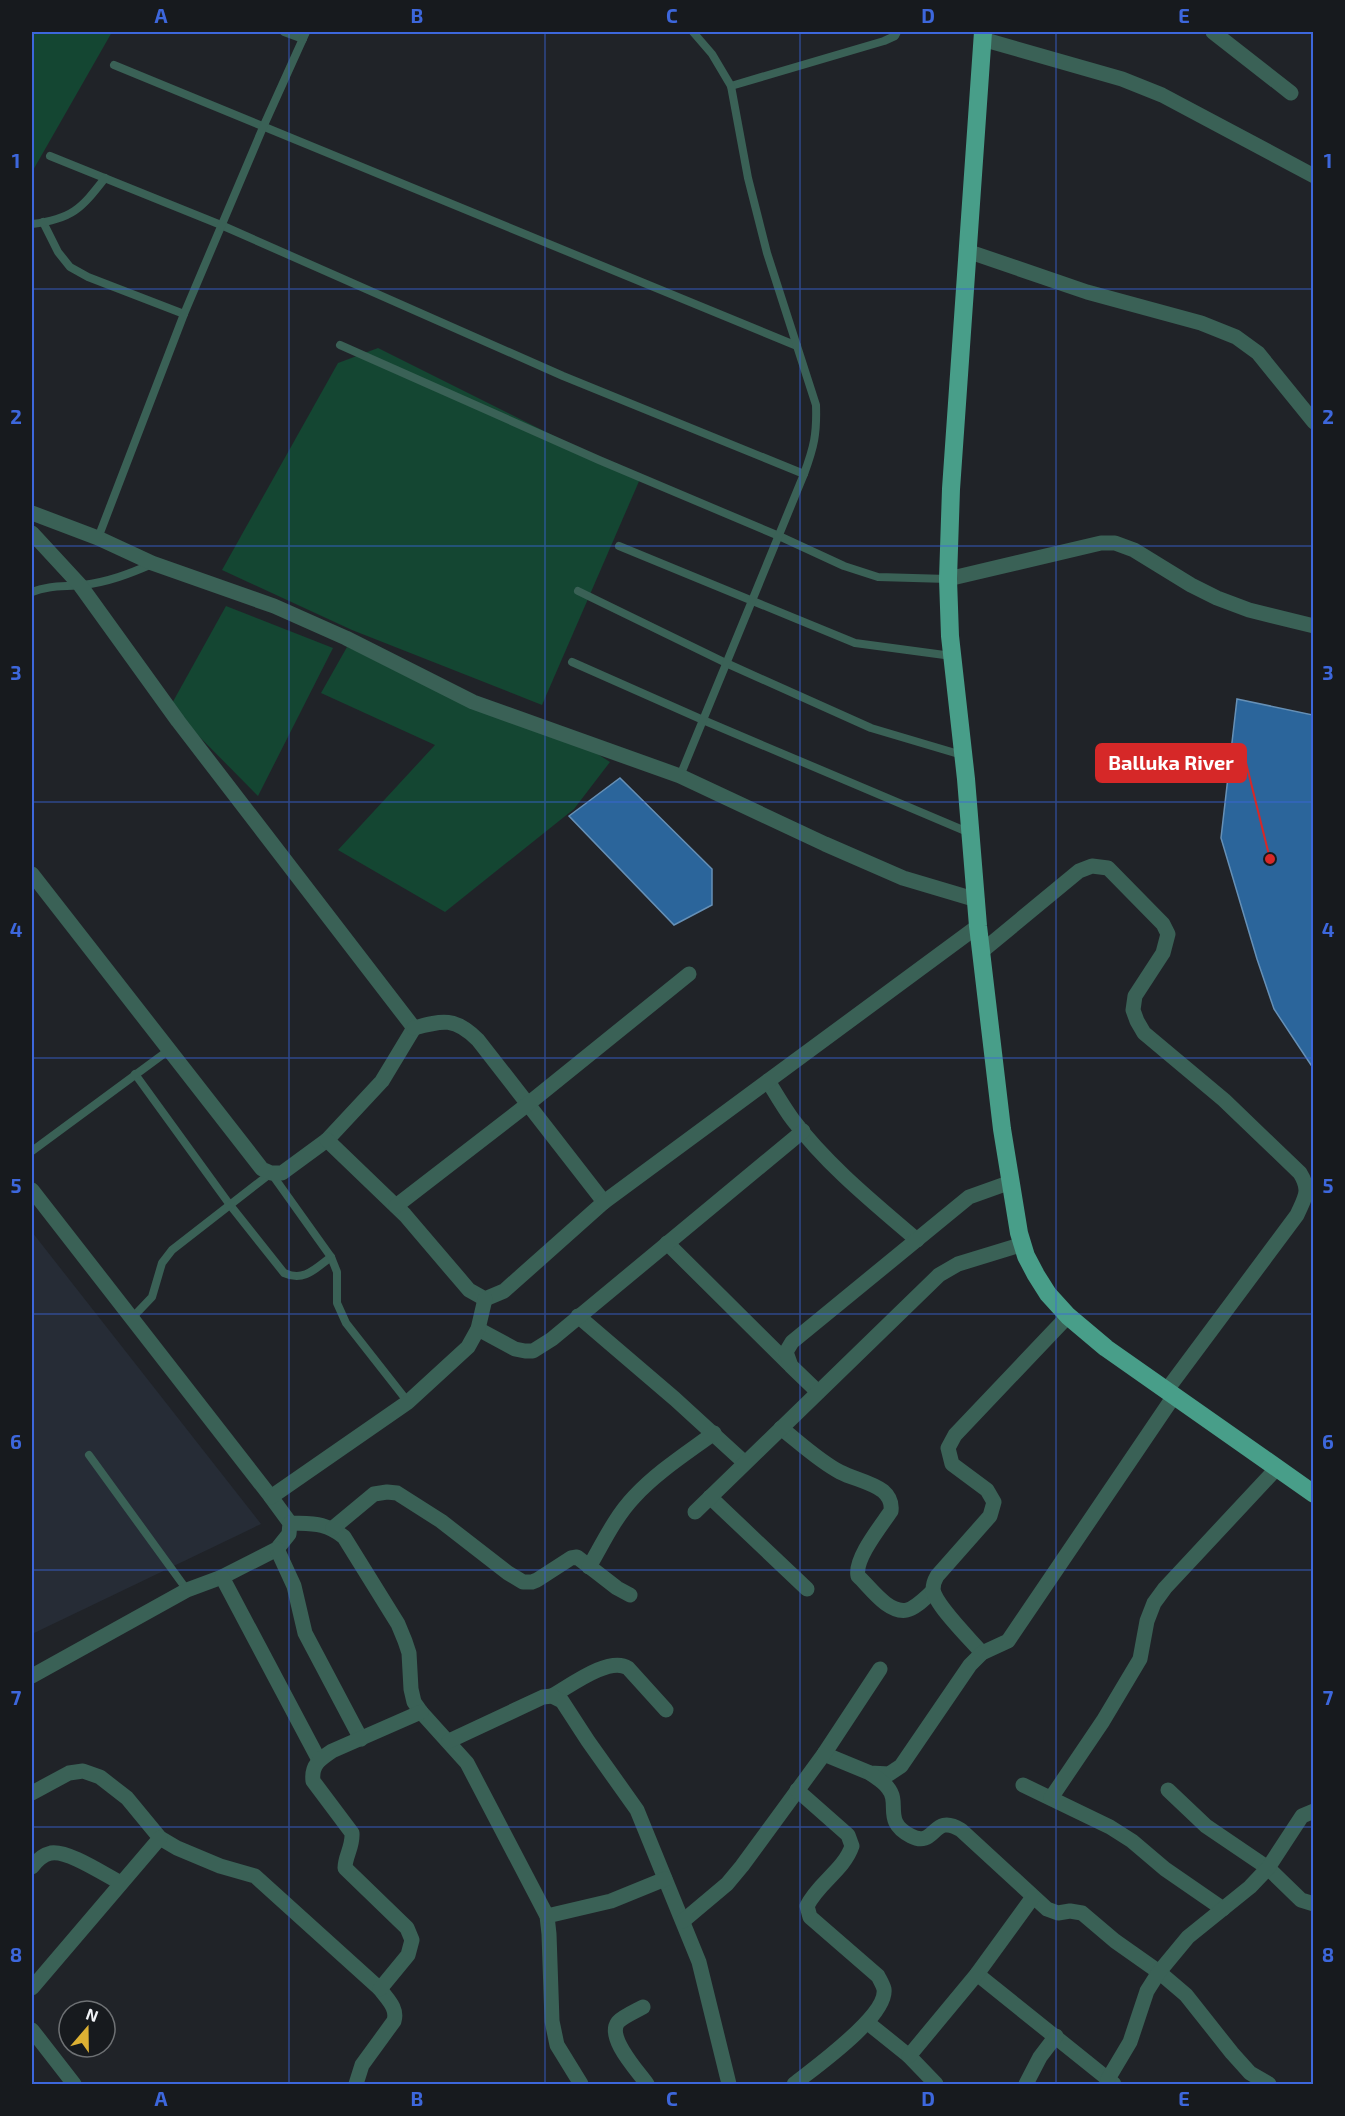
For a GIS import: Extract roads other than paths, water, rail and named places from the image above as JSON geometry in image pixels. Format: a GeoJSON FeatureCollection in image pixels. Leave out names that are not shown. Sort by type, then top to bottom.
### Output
{"type":"FeatureCollection","features":[{"type":"Feature","properties":{"kind":"main road"},"geometry":{"type":"LineString","coordinates":[[982,35],[950,501],[948,579],[952,656],[978,926],[1002,1129],[1023,1244],[1026,1256],[1048,1294],[1068,1316],[1106,1348],[1314,1494]]}},
{"type":"Feature","properties":{"kind":"street"},"geometry":{"type":"LineString","coordinates":[[1213,32],[1291,93]]}},
{"type":"Feature","properties":{"kind":"street"},"geometry":{"type":"LineString","coordinates":[[982,35],[1122,79],[1162,95],[1314,176]]}},
{"type":"Feature","properties":{"kind":"street"},"geometry":{"type":"LineString","coordinates":[[967,251],[1087,292],[1201,323],[1236,337],[1258,353],[1314,422]]}},
{"type":"Feature","properties":{"kind":"street"},"geometry":{"type":"LineString","coordinates":[[32,513],[98,538],[152,563],[274,606],[346,638],[473,702],[680,776],[903,878],[977,900]]}},
{"type":"Feature","properties":{"kind":"street"},"geometry":{"type":"LineString","coordinates":[[32,533],[80,585],[178,721],[414,1028]]}},
{"type":"Feature","properties":{"kind":"street"},"geometry":{"type":"LineString","coordinates":[[948,579],[1101,543],[1115,543],[1134,550],[1217,598],[1249,610],[1314,626]]}},
{"type":"Feature","properties":{"kind":"street"},"geometry":{"type":"LineString","coordinates":[[870,1773],[889,1774],[901,1766],[970,1665],[982,1653],[996,1649],[1008,1641],[1170,1393],[1297,1215],[1306,1197],[1307,1184],[1300,1173],[1224,1100],[1144,1033],[1137,1022],[1133,1010],[1136,996],[1163,953],[1168,934],[1162,924],[1108,868],[1092,866],[1079,871],[981,952]]}},
{"type":"Feature","properties":{"kind":"street"},"geometry":{"type":"LineString","coordinates":[[32,874],[262,1169],[271,1173],[282,1173],[327,1140],[382,1081],[414,1028],[439,1021],[449,1021],[465,1027],[478,1040],[604,1202]]}},
{"type":"Feature","properties":{"kind":"street"},"geometry":{"type":"LineString","coordinates":[[486,1299],[504,1291],[604,1202],[978,926]]}},
{"type":"Feature","properties":{"kind":"street"},"geometry":{"type":"LineString","coordinates":[[396,1206],[528,1104],[689,974]]}},
{"type":"Feature","properties":{"kind":"street"},"geometry":{"type":"LineString","coordinates":[[768,1081],[793,1120],[803,1131],[858,1189],[917,1240]]}},
{"type":"Feature","properties":{"kind":"street"},"geometry":{"type":"LineString","coordinates":[[478,1329],[515,1349],[533,1351],[552,1339],[803,1131]]}},
{"type":"Feature","properties":{"kind":"street"},"geometry":{"type":"LineString","coordinates":[[327,1140],[396,1206],[470,1290],[486,1299]]}},
{"type":"Feature","properties":{"kind":"street"},"geometry":{"type":"LineString","coordinates":[[791,1366],[786,1352],[792,1342],[969,1197],[1011,1182]]}},
{"type":"Feature","properties":{"kind":"street"},"geometry":{"type":"LineString","coordinates":[[32,1190],[290,1524],[289,1534],[277,1549],[222,1577],[187,1590],[32,1676]]}},
{"type":"Feature","properties":{"kind":"street"},"geometry":{"type":"LineString","coordinates":[[667,1243],[818,1392]]}},
{"type":"Feature","properties":{"kind":"street"},"geometry":{"type":"LineString","coordinates":[[695,1512],[939,1275],[958,1264],[1023,1244]]}},
{"type":"Feature","properties":{"kind":"street"},"geometry":{"type":"LineString","coordinates":[[271,1497],[408,1402],[468,1347],[478,1329],[486,1299]]}},
{"type":"Feature","properties":{"kind":"street"},"geometry":{"type":"LineString","coordinates":[[578,1316],[714,1433],[745,1463]]}},
{"type":"Feature","properties":{"kind":"street"},"geometry":{"type":"LineString","coordinates":[[982,1653],[938,1602],[933,1591],[937,1576],[990,1516],[994,1502],[987,1490],[952,1464],[948,1448],[955,1435],[1068,1316]]}},
{"type":"Feature","properties":{"kind":"street"},"geometry":{"type":"LineString","coordinates":[[781,1428],[822,1461],[841,1473],[882,1490],[890,1498],[891,1511],[863,1554],[857,1571],[858,1576],[889,1606],[898,1610],[913,1607],[933,1591]]}},
{"type":"Feature","properties":{"kind":"street"},"geometry":{"type":"LineString","coordinates":[[589,1567],[617,1518],[634,1496],[669,1466],[714,1433]]}},
{"type":"Feature","properties":{"kind":"street"},"geometry":{"type":"LineString","coordinates":[[1051,1798],[1103,1721],[1140,1659],[1147,1621],[1154,1603],[1164,1588],[1276,1469]]}},
{"type":"Feature","properties":{"kind":"street"},"geometry":{"type":"LineString","coordinates":[[333,1528],[374,1494],[397,1492],[441,1521],[523,1582],[537,1580],[574,1557],[579,1558],[617,1588],[630,1595]]}},
{"type":"Feature","properties":{"kind":"street"},"geometry":{"type":"LineString","coordinates":[[710,1497],[807,1588]]}},
{"type":"Feature","properties":{"kind":"street"},"geometry":{"type":"LineString","coordinates":[[290,1524],[321,1524],[333,1528],[345,1537],[398,1624],[409,1653],[414,1702],[467,1763],[547,1916],[552,2021],[557,2045],[581,2085]]}},
{"type":"Feature","properties":{"kind":"street"},"geometry":{"type":"LineString","coordinates":[[277,1549],[294,1586],[305,1633],[361,1739]]}},
{"type":"Feature","properties":{"kind":"street"},"geometry":{"type":"LineString","coordinates":[[222,1577],[319,1760]]}},
{"type":"Feature","properties":{"kind":"street"},"geometry":{"type":"LineString","coordinates":[[449,1741],[543,1697],[552,1696],[604,1667],[620,1664],[628,1668],[666,1710]]}},
{"type":"Feature","properties":{"kind":"street"},"geometry":{"type":"LineString","coordinates":[[683,1921],[727,1884],[824,1754],[880,1669]]}},
{"type":"Feature","properties":{"kind":"street"},"geometry":{"type":"LineString","coordinates":[[552,1696],[562,1701],[600,1759],[638,1810],[699,1962],[726,2083]]}},
{"type":"Feature","properties":{"kind":"street"},"geometry":{"type":"LineString","coordinates":[[380,1989],[408,1955],[412,1940],[407,1928],[345,1868],[352,1843],[352,1833],[313,1781],[314,1769],[319,1760],[332,1751],[421,1712]]}},
{"type":"Feature","properties":{"kind":"street"},"geometry":{"type":"LineString","coordinates":[[824,1754],[870,1773],[889,1788],[893,1798],[892,1813],[895,1822],[911,1836],[921,1839],[930,1836],[942,1825],[951,1824],[961,1830],[1047,1909],[1058,1913],[1070,1911],[1082,1913],[1186,1995],[1250,2073],[1269,2085]]}},
{"type":"Feature","properties":{"kind":"street"},"geometry":{"type":"LineString","coordinates":[[32,1793],[69,1773],[83,1771],[100,1777],[127,1798],[160,1838],[177,1848],[220,1866],[255,1876],[380,1989],[395,2008],[394,2021],[362,2064],[356,2085]]}},
{"type":"Feature","properties":{"kind":"street"},"geometry":{"type":"LineString","coordinates":[[1023,1785],[1095,1819],[1132,1841],[1166,1869],[1223,1909]]}},
{"type":"Feature","properties":{"kind":"street"},"geometry":{"type":"LineString","coordinates":[[794,2085],[868,2022],[881,2005],[884,1989],[878,1976],[810,1917],[807,1906],[812,1895],[848,1858],[852,1846],[848,1835],[797,1790]]}},
{"type":"Feature","properties":{"kind":"street"},"geometry":{"type":"LineString","coordinates":[[1168,1790],[1206,1826],[1268,1868],[1301,1900],[1314,1904]]}},
{"type":"Feature","properties":{"kind":"street"},"geometry":{"type":"LineString","coordinates":[[977,1974],[1111,2082],[1130,2042],[1147,1991],[1159,1972],[1188,1937],[1250,1887],[1268,1868],[1302,1816],[1314,1811]]}},
{"type":"Feature","properties":{"kind":"street"},"geometry":{"type":"LineString","coordinates":[[32,1988],[160,1838]]}},
{"type":"Feature","properties":{"kind":"street"},"geometry":{"type":"LineString","coordinates":[[32,1867],[39,1858],[53,1853],[68,1855],[121,1884]]}},
{"type":"Feature","properties":{"kind":"street"},"geometry":{"type":"LineString","coordinates":[[547,1916],[610,1901],[665,1879]]}},
{"type":"Feature","properties":{"kind":"street"},"geometry":{"type":"LineString","coordinates":[[909,2056],[977,1974],[1033,1897]]}},
{"type":"Feature","properties":{"kind":"street"},"geometry":{"type":"LineString","coordinates":[[643,2007],[619,2021],[615,2030],[616,2040],[647,2085]]}},
{"type":"Feature","properties":{"kind":"street"},"geometry":{"type":"LineString","coordinates":[[868,2022],[909,2056],[936,2085]]}},
{"type":"Feature","properties":{"kind":"street"},"geometry":{"type":"LineString","coordinates":[[32,2030],[74,2085]]}},
{"type":"Feature","properties":{"kind":"street"},"geometry":{"type":"LineString","coordinates":[[1026,2085],[1040,2057],[1056,2036]]}},
{"type":"Feature","properties":{"kind":"lane"},"geometry":{"type":"LineString","coordinates":[[98,538],[184,314],[304,35],[284,32]]}},
{"type":"Feature","properties":{"kind":"lane"},"geometry":{"type":"LineString","coordinates":[[680,776],[815,445],[816,405],[767,253],[748,178],[731,87],[712,54],[693,32]]}},
{"type":"Feature","properties":{"kind":"lane"},"geometry":{"type":"LineString","coordinates":[[731,87],[884,41],[895,36],[897,32]]}},
{"type":"Feature","properties":{"kind":"lane"},"geometry":{"type":"LineString","coordinates":[[114,65],[797,346]]}},
{"type":"Feature","properties":{"kind":"lane"},"geometry":{"type":"LineString","coordinates":[[50,156],[221,225],[563,376],[804,474]]}},
{"type":"Feature","properties":{"kind":"lane"},"geometry":{"type":"LineString","coordinates":[[32,224],[61,219],[77,211],[105,178]]}},
{"type":"Feature","properties":{"kind":"lane"},"geometry":{"type":"LineString","coordinates":[[43,222],[58,252],[70,267],[88,277],[184,314]]}},
{"type":"Feature","properties":{"kind":"lane"},"geometry":{"type":"LineString","coordinates":[[340,345],[859,572],[898,579],[948,579]]}},
{"type":"Feature","properties":{"kind":"lane"},"geometry":{"type":"LineString","coordinates":[[619,546],[855,643],[952,656]]}},
{"type":"Feature","properties":{"kind":"lane"},"geometry":{"type":"LineString","coordinates":[[32,592],[126,575],[152,563]]}},
{"type":"Feature","properties":{"kind":"lane"},"geometry":{"type":"LineString","coordinates":[[578,591],[726,663],[871,728],[963,756]]}},
{"type":"Feature","properties":{"kind":"lane"},"geometry":{"type":"LineString","coordinates":[[572,662],[970,833]]}},
{"type":"Feature","properties":{"kind":"lane"},"geometry":{"type":"LineString","coordinates":[[32,1151],[169,1050]]}},
{"type":"Feature","properties":{"kind":"lane"},"geometry":{"type":"LineString","coordinates":[[135,1074],[230,1205],[284,1273],[293,1277],[305,1276],[332,1257]]}},
{"type":"Feature","properties":{"kind":"lane"},"geometry":{"type":"LineString","coordinates":[[132,1318],[152,1297],[162,1263],[172,1250],[271,1173],[332,1257],[337,1272],[338,1303],[346,1323],[408,1402]]}},
{"type":"Feature","properties":{"kind":"lane"},"geometry":{"type":"LineString","coordinates":[[89,1455],[187,1590]]}},
{"type":"Feature","properties":{"kind":"water"},"geometry":{"type":"Polygon","coordinates":[[[1237,699],[1313,715],[1313,1068],[1274,1009],[1221,838],[1237,699]]]}},
{"type":"Feature","properties":{"kind":"water"},"geometry":{"type":"Polygon","coordinates":[[[620,778],[712,869],[712,905],[674,925],[569,816],[620,778]]]}},
{"type":"Feature","properties":{"kind":"place","name":"Balluka River"},"geometry":{"type":"Point","coordinates":[1270,859]}}]}
